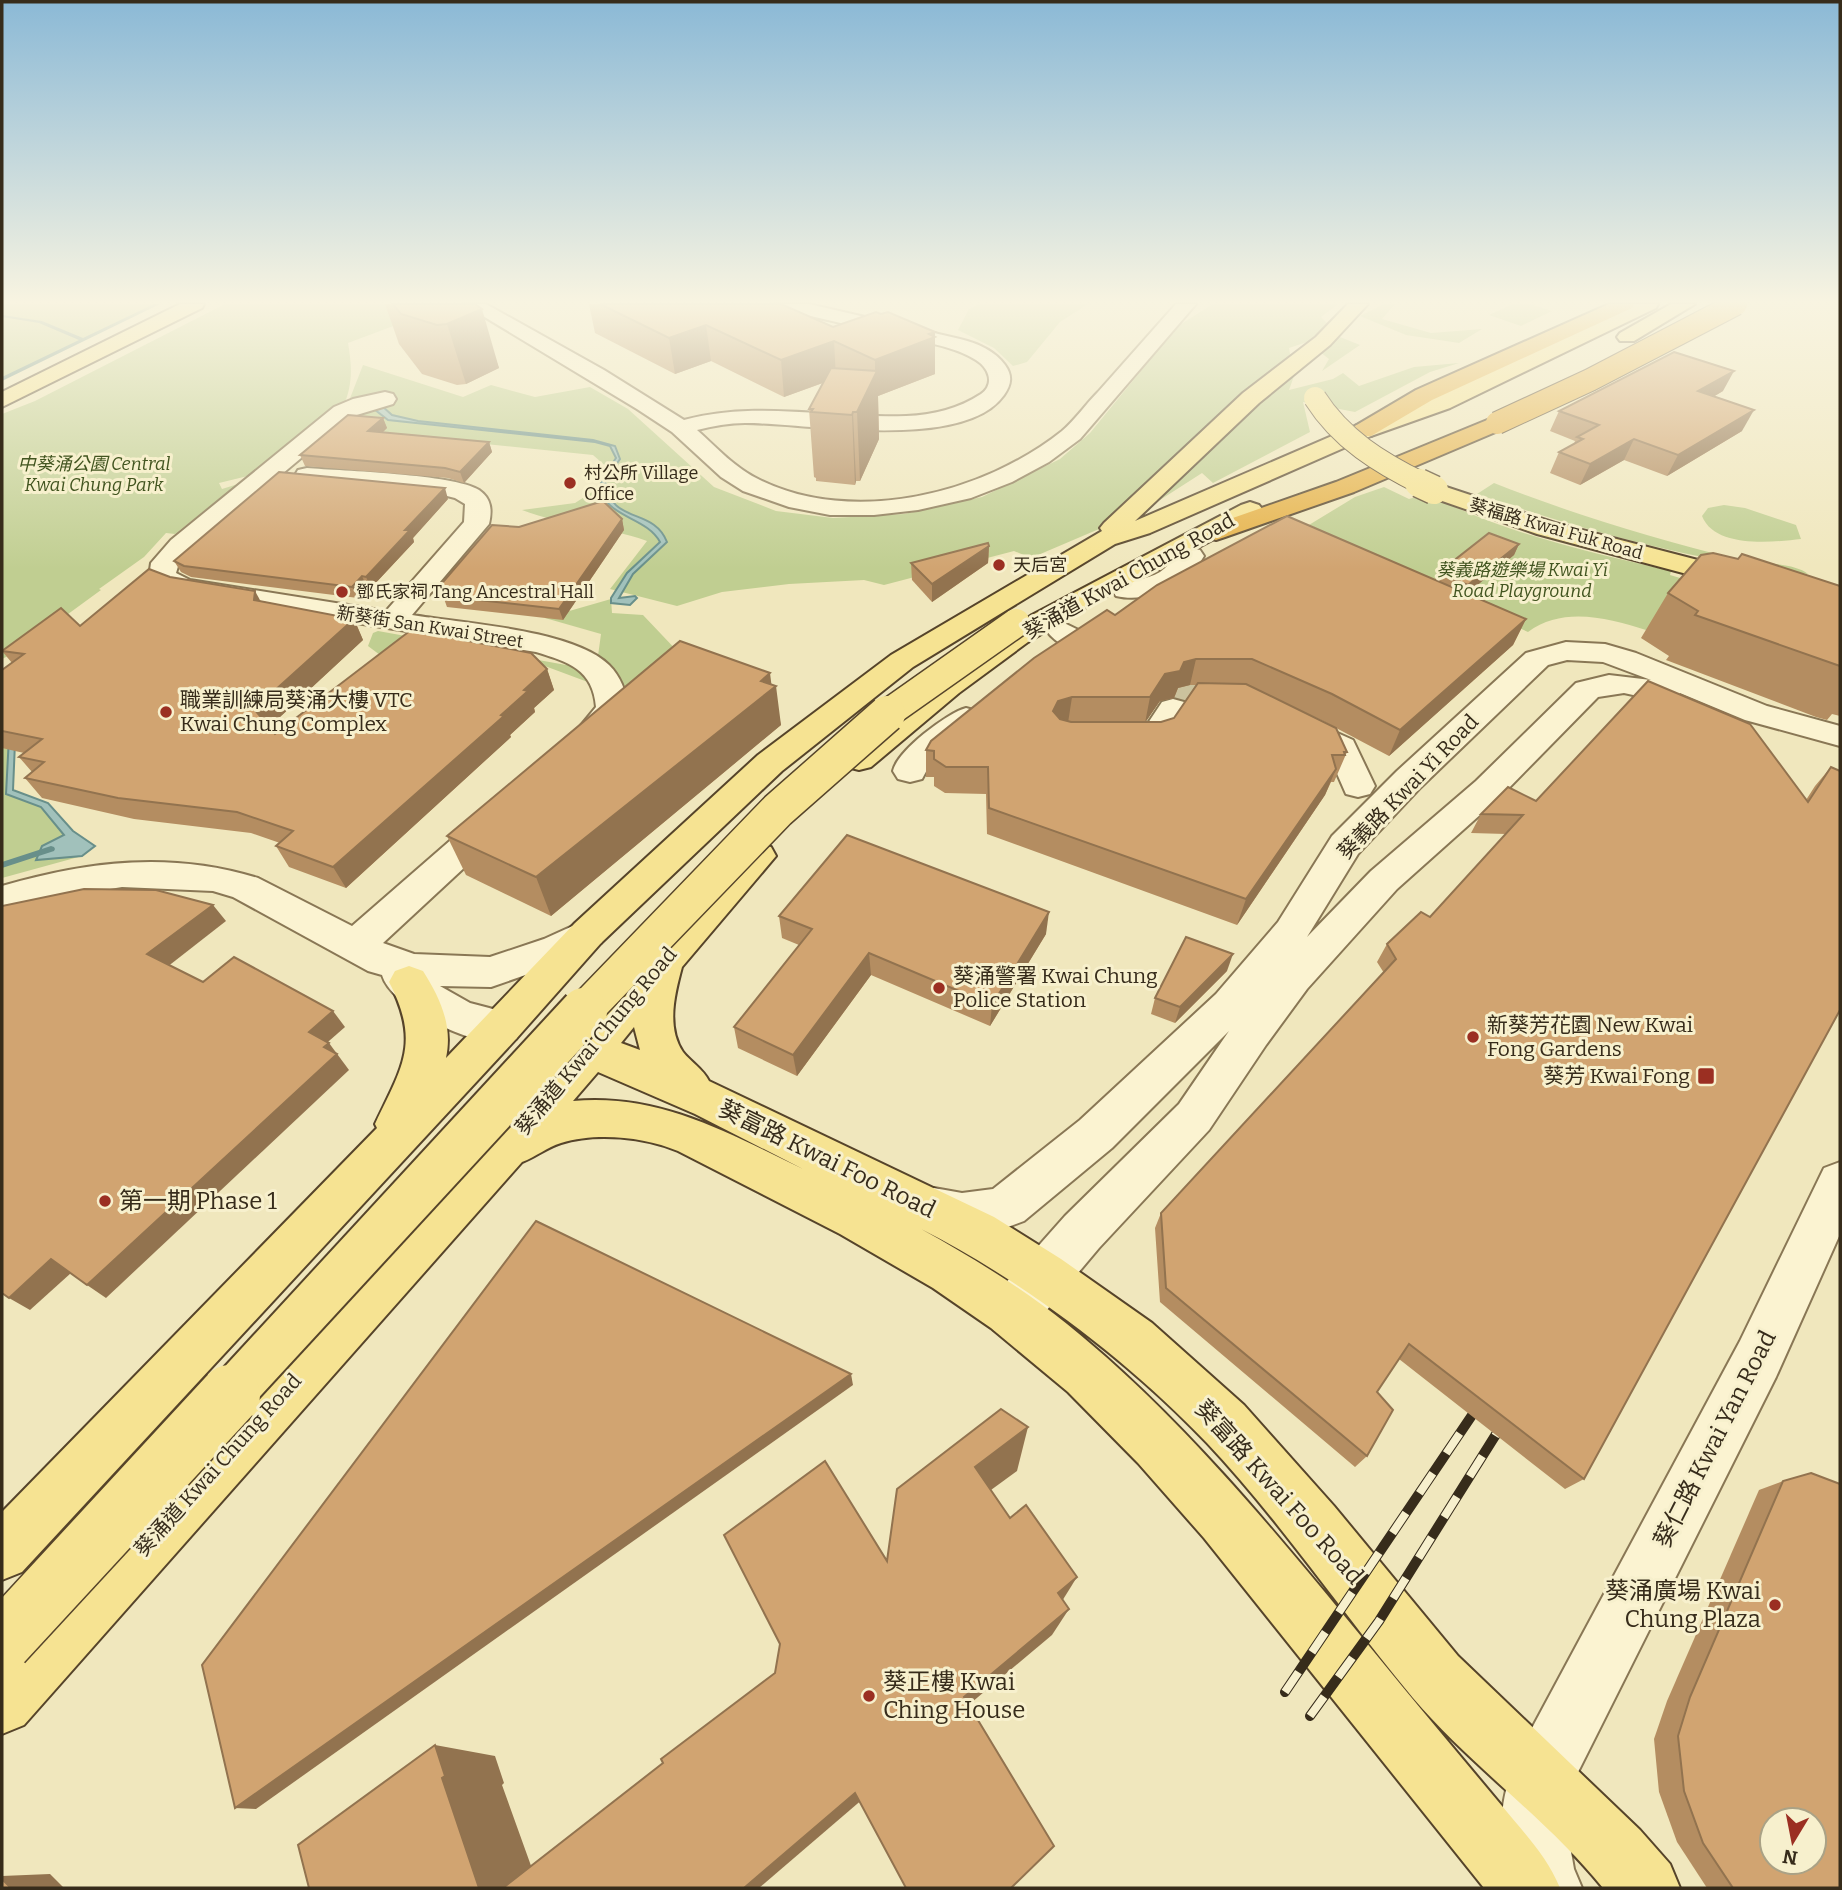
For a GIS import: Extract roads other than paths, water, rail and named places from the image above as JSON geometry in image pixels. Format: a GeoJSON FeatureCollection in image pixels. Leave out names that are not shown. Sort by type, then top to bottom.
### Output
{"type":"FeatureCollection","features":[{"type":"Feature","properties":{"kind":"highway"},"geometry":{"type":"LineString","coordinates":[[1363,431],[1430,392]]}},
{"type":"Feature","properties":{"kind":"highway"},"geometry":{"type":"LineString","coordinates":[[1216,532],[1345,487],[1564,392]]}},
{"type":"Feature","properties":{"kind":"main road"},"geometry":{"type":"LineString","coordinates":[[2,400],[18,392]]}},
{"type":"Feature","properties":{"kind":"main road"},"geometry":{"type":"LineString","coordinates":[[1106,538],[1117,522],[1162,484],[1258,392]]}},
{"type":"Feature","properties":{"kind":"main road","name":"葵福路 Kwai Fuk Road"},"geometry":{"type":"LineString","coordinates":[[1314,392],[1329,420],[1354,443],[1390,467],[1434,490],[1532,525],[1792,594],[1840,612]]}},
{"type":"Feature","properties":{"kind":"main road","name":"葵涌道 Kwai Chung Road"},"geometry":{"type":"LineString","coordinates":[[2,1552],[502,1027],[588,933],[771,763],[902,661],[1106,538],[1141,528],[1363,431],[1468,392]]}},
{"type":"Feature","properties":{"kind":"main road","name":"葵涌道 Kwai Chung Road"},"geometry":{"type":"LineString","coordinates":[[2,1609],[605,960],[789,780],[921,673],[1011,621],[1119,563],[1219,514],[1281,490],[1489,392]]}},
{"type":"Feature","properties":{"kind":"main road","name":"葵涌道 Kwai Chung Road"},"geometry":{"type":"LineString","coordinates":[[2,1703],[488,1168],[590,1052],[689,931],[827,786],[968,671],[1072,603],[1216,532],[1281,490]]}},
{"type":"Feature","properties":{"kind":"main road","name":"葵涌道 Kwai Chung Road"},"geometry":{"type":"LineString","coordinates":[[2,1642],[624,969],[803,786],[875,723],[1076,575],[1207,509],[1230,491]]}},
{"type":"Feature","properties":{"kind":"main road","name":"葵福路 Kwai Fuk Road"},"geometry":{"type":"LineString","coordinates":[[1683,564],[1840,589]]}},
{"type":"Feature","properties":{"kind":"main road"},"geometry":{"type":"LineString","coordinates":[[689,931],[664,965],[654,987],[655,1033],[663,1057],[679,1079],[710,1101]]}},
{"type":"Feature","properties":{"kind":"main road"},"geometry":{"type":"LineString","coordinates":[[384,1151],[416,1080],[430,1035],[422,1000],[409,982]]}},
{"type":"Feature","properties":{"kind":"main road","name":"葵富路 Kwai Foo Road"},"geometry":{"type":"LineString","coordinates":[[502,1027],[622,1061],[710,1101],[976,1233],[1028,1294],[1099,1387],[1187,1474],[1399,1728],[1526,1888]]}},
{"type":"Feature","properties":{"kind":"main road","name":"葵富路 Kwai Foo Road"},"geometry":{"type":"LineString","coordinates":[[488,1168],[525,1138],[544,1128],[566,1122],[616,1119],[672,1129],[824,1202],[944,1266],[1028,1294],[1134,1341],[1225,1424],[1314,1526],[1436,1678],[1617,1853],[1646,1888]]}},
{"type":"Feature","properties":{"kind":"street"},"geometry":{"type":"LineString","coordinates":[[621,392],[675,424],[732,475],[754,487],[780,496],[838,508],[900,505],[983,485],[1050,453],[1072,434],[1109,392]]}},
{"type":"Feature","properties":{"kind":"street"},"geometry":{"type":"LineString","coordinates":[[675,424],[746,416],[886,424],[923,422],[977,407],[994,392]]}},
{"type":"Feature","properties":{"kind":"street","name":"新葵街 San Kwai Street"},"geometry":{"type":"LineString","coordinates":[[385,399],[361,404],[342,412],[180,546],[165,561],[161,570],[163,577],[183,587],[541,644],[569,653],[589,663],[602,675],[612,691],[612,708],[595,732],[564,759]]}},
{"type":"Feature","properties":{"kind":"street"},"geometry":{"type":"LineString","coordinates":[[270,472],[439,487],[458,491],[478,503],[481,513],[476,524],[391,622]]}},
{"type":"Feature","properties":{"kind":"street"},"geometry":{"type":"LineString","coordinates":[[1126,590],[1146,589],[1186,567],[1191,556]]}},
{"type":"Feature","properties":{"kind":"street","name":"葵義路 Kwai Yi Road"},"geometry":{"type":"LineString","coordinates":[[924,1207],[959,1216],[992,1213],[1028,1192],[1096,1134],[1230,1005],[1291,932],[1345,845],[1369,797],[1537,659],[1566,651],[1585,651],[1625,659],[1756,713],[1840,736]]}},
{"type":"Feature","properties":{"kind":"street"},"geometry":{"type":"LineString","coordinates":[[1028,1294],[1082,1232],[1194,1117],[1251,1033],[1311,958],[1384,880],[1517,761],[1587,691],[1609,684],[1656,690],[1840,760]]}},
{"type":"Feature","properties":{"kind":"street"},"geometry":{"type":"LineString","coordinates":[[910,771],[917,758],[951,737],[993,697]]}},
{"type":"Feature","properties":{"kind":"street"},"geometry":{"type":"LineString","coordinates":[[1091,736],[1155,736],[1189,702]]}},
{"type":"Feature","properties":{"kind":"street"},"geometry":{"type":"LineString","coordinates":[[1276,713],[1342,747],[1385,832],[1402,841],[1421,843],[1435,837]]}},
{"type":"Feature","properties":{"kind":"street"},"geometry":{"type":"LineString","coordinates":[[356,945],[513,804]]}},
{"type":"Feature","properties":{"kind":"street"},"geometry":{"type":"LineString","coordinates":[[2,900],[49,886],[122,874],[213,878],[245,887],[382,960],[414,969],[491,972],[558,949],[588,933]]}},
{"type":"Feature","properties":{"kind":"street"},"geometry":{"type":"LineString","coordinates":[[356,945],[409,982],[432,1003],[462,1017],[502,1027]]}},
{"type":"Feature","properties":{"kind":"street","name":"葵仁路 Kwai Yan Road"},"geometry":{"type":"LineString","coordinates":[[1548,1888],[1541,1873],[1532,1816],[1540,1779],[1758,1359],[1840,1183]]}},
{"type":"Feature","properties":{"kind":"water"},"geometry":{"type":"Polygon","coordinates":[[[382,406],[392,415],[418,421],[593,440],[615,446],[620,459],[605,480],[609,494],[623,510],[661,531],[667,542],[633,574],[619,598],[637,598],[630,605],[611,603],[611,598],[627,573],[660,542],[644,526],[607,502],[602,492],[601,480],[616,458],[610,446],[595,442],[388,420],[374,409],[382,406]]]}},
{"type":"Feature","properties":{"kind":"water"},"geometry":{"type":"Polygon","coordinates":[[[2,684],[16,719],[13,790],[48,803],[73,831],[95,846],[82,856],[36,860],[42,846],[64,835],[41,807],[6,794],[10,718],[2,684]]]}},
{"type":"Feature","properties":{"kind":"waterway"},"geometry":{"type":"LineString","coordinates":[[2,865],[51,849]]}},
{"type":"Feature","properties":{"kind":"tunnel"},"geometry":{"type":"LineString","coordinates":[[1130,667],[1190,698]]}},
{"type":"Feature","properties":{"kind":"railway"},"geometry":{"type":"LineString","coordinates":[[1285,1692],[1483,1399]]}},
{"type":"Feature","properties":{"kind":"railway"},"geometry":{"type":"LineString","coordinates":[[1310,1716],[1379,1621],[1505,1420]]}},
{"type":"Feature","properties":{"kind":"place","name":"村公所 Village Office"},"geometry":{"type":"Point","coordinates":[570,483]}},
{"type":"Feature","properties":{"kind":"place","name":"天后宮"},"geometry":{"type":"Point","coordinates":[999,565]}},
{"type":"Feature","properties":{"kind":"place","name":"鄧氏家祠 Tang Ancestral Hall"},"geometry":{"type":"Point","coordinates":[342,592]}},
{"type":"Feature","properties":{"kind":"place","name":"職業訓練局葵涌大樓 VTC Kwai Chung Complex"},"geometry":{"type":"Point","coordinates":[166,712]}},
{"type":"Feature","properties":{"kind":"place","name":"葵涌警署 Kwai Chung Police Station"},"geometry":{"type":"Point","coordinates":[939,988]}},
{"type":"Feature","properties":{"kind":"place","name":"新葵芳花園 New Kwai Fong Gardens"},"geometry":{"type":"Point","coordinates":[1473,1037]}},
{"type":"Feature","properties":{"kind":"place","name":"葵芳 Kwai Fong"},"geometry":{"type":"Point","coordinates":[1706,1076]}},
{"type":"Feature","properties":{"kind":"place","name":"第一期 Phase 1"},"geometry":{"type":"Point","coordinates":[105,1201]}},
{"type":"Feature","properties":{"kind":"place","name":"葵涌廣場 Kwai Chung Plaza"},"geometry":{"type":"Point","coordinates":[1775,1605]}},
{"type":"Feature","properties":{"kind":"place","name":"葵正樓 Kwai Ching House"},"geometry":{"type":"Point","coordinates":[869,1696]}},
{"type":"Feature","properties":{"kind":"park label","name":"中葵涌公園 Central Kwai Chung Park"},"geometry":{"type":"Point","coordinates":[94,474]}},
{"type":"Feature","properties":{"kind":"park label","name":"葵義路遊樂場 Kwai Yi Road Playground"},"geometry":{"type":"Point","coordinates":[1522,580]}}]}
